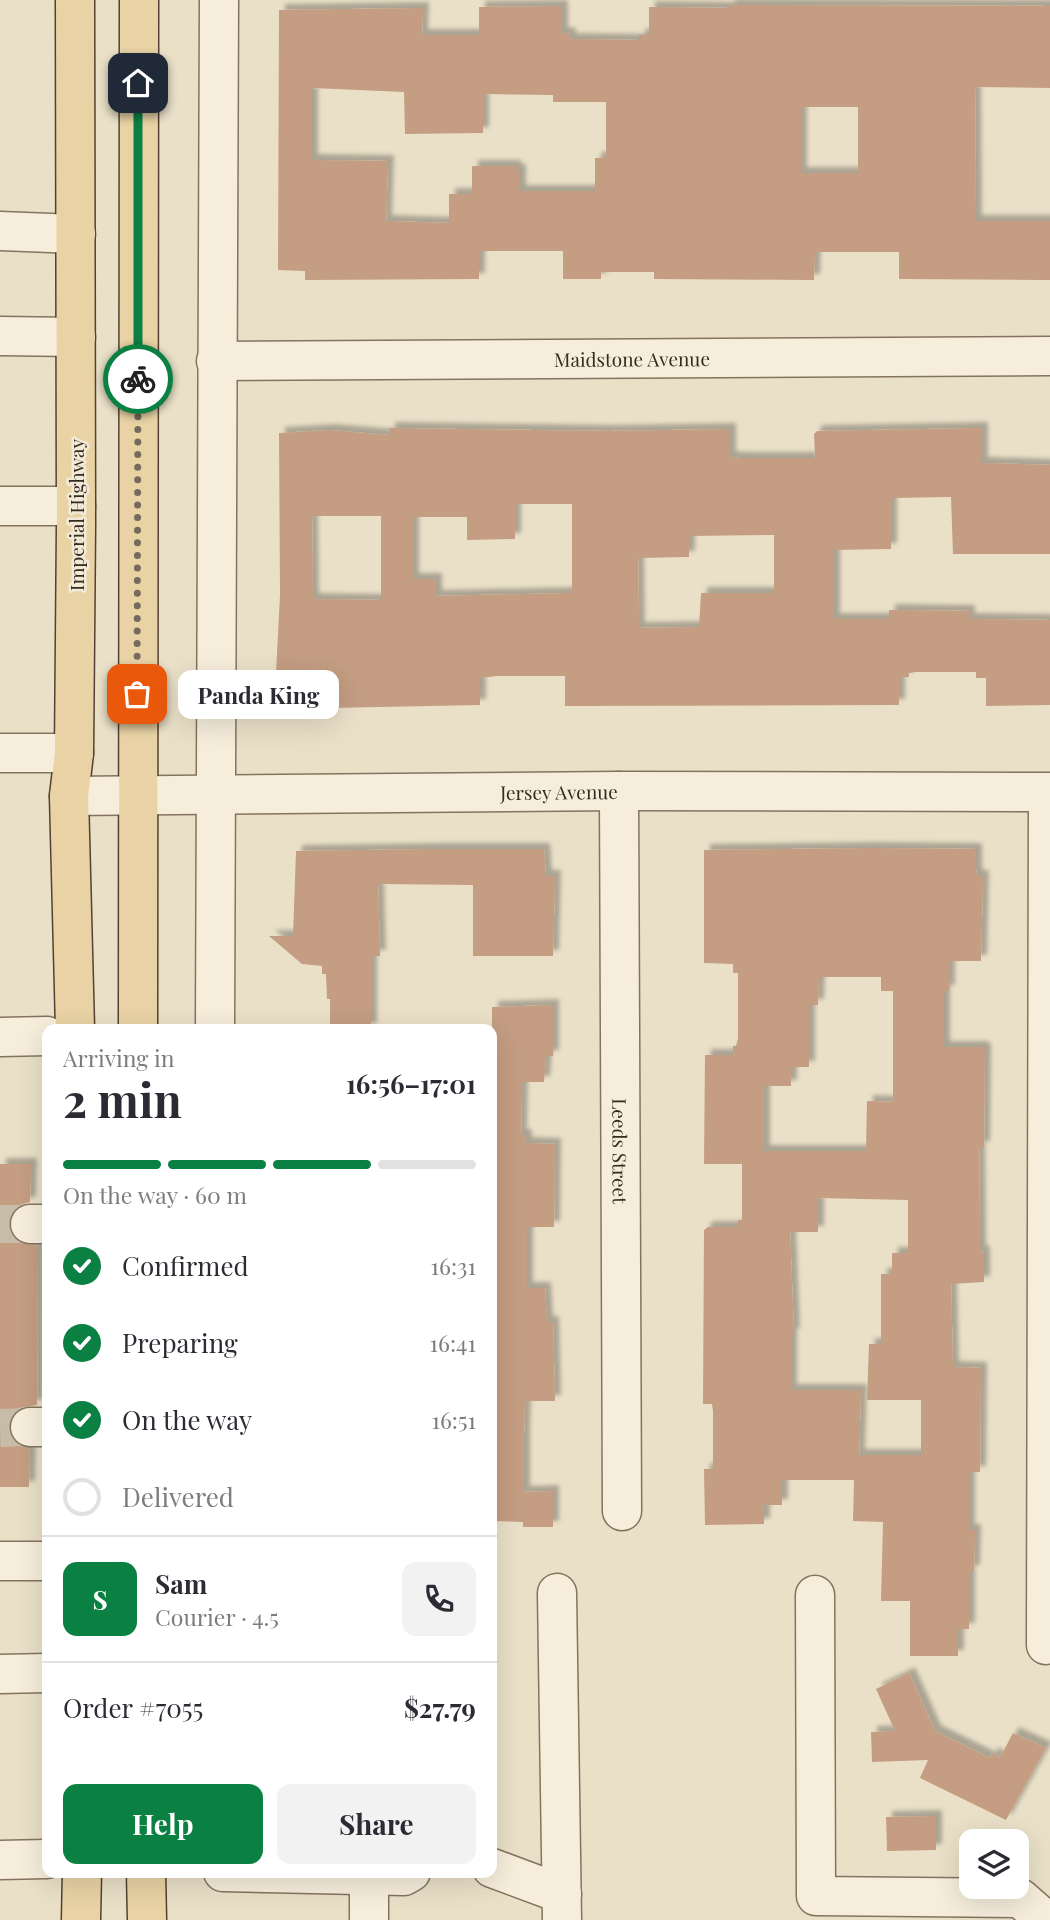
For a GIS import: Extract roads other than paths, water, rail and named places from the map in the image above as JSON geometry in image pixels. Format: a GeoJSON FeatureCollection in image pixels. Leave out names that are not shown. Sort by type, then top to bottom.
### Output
{"type":"FeatureCollection","features":[{"type":"Feature","properties":{"kind":"main road","name":"Imperial Highway"},"geometry":{"type":"LineString","coordinates":[[75,0],[76,506],[74,753],[69,796],[75,1024]]}},
{"type":"Feature","properties":{"kind":"main road"},"geometry":{"type":"LineString","coordinates":[[138,1024],[139,0]]}},
{"type":"Feature","properties":{"kind":"main road"},"geometry":{"type":"LineString","coordinates":[[81,1920],[82,1878]]}},
{"type":"Feature","properties":{"kind":"main road"},"geometry":{"type":"LineString","coordinates":[[146,1878],[147,1920]]}},
{"type":"Feature","properties":{"kind":"street"},"geometry":{"type":"LineString","coordinates":[[215,1024],[219,0]]}},
{"type":"Feature","properties":{"kind":"street"},"geometry":{"type":"LineString","coordinates":[[0,231],[76,234]]}},
{"type":"Feature","properties":{"kind":"street"},"geometry":{"type":"LineString","coordinates":[[0,336],[76,337]]}},
{"type":"Feature","properties":{"kind":"street","name":"Maidstone Avenue"},"geometry":{"type":"LineString","coordinates":[[216,361],[1050,356]]}},
{"type":"Feature","properties":{"kind":"street"},"geometry":{"type":"LineString","coordinates":[[0,506],[76,506]]}},
{"type":"Feature","properties":{"kind":"street"},"geometry":{"type":"LineString","coordinates":[[0,753],[74,753]]}},
{"type":"Feature","properties":{"kind":"street","name":"Jersey Avenue"},"geometry":{"type":"LineString","coordinates":[[69,796],[619,790],[1049,793]]}},
{"type":"Feature","properties":{"kind":"street","name":"Leeds Street"},"geometry":{"type":"LineString","coordinates":[[619,790],[622,1511]]}},
{"type":"Feature","properties":{"kind":"street"},"geometry":{"type":"LineString","coordinates":[[1045,1644],[1049,793]]}},
{"type":"Feature","properties":{"kind":"street"},"geometry":{"type":"LineString","coordinates":[[0,1037],[42,1035]]}},
{"type":"Feature","properties":{"kind":"street"},"geometry":{"type":"LineString","coordinates":[[0,1561],[42,1562]]}},
{"type":"Feature","properties":{"kind":"street"},"geometry":{"type":"LineString","coordinates":[[557,1592],[562,1907]]}},
{"type":"Feature","properties":{"kind":"street"},"geometry":{"type":"LineString","coordinates":[[815,1595],[816,1896],[946,1908],[1020,1898],[1045,1920]]}},
{"type":"Feature","properties":{"kind":"street"},"geometry":{"type":"LineString","coordinates":[[0,1674],[42,1673]]}},
{"type":"Feature","properties":{"kind":"street"},"geometry":{"type":"LineString","coordinates":[[0,1860],[42,1859]]}},
{"type":"Feature","properties":{"kind":"street"},"geometry":{"type":"LineString","coordinates":[[497,1871],[562,1907]]}},
{"type":"Feature","properties":{"kind":"street"},"geometry":{"type":"LineString","coordinates":[[369,1878],[369,1920]]}},
{"type":"Feature","properties":{"kind":"tunnel"},"geometry":{"type":"LineString","coordinates":[[0,1224],[30,1224]]}},
{"type":"Feature","properties":{"kind":"tunnel"},"geometry":{"type":"LineString","coordinates":[[0,1428],[30,1427]]}},
{"type":"Feature","properties":{"kind":"place","name":"Panda King"},"geometry":{"type":"Point","coordinates":[137,694]}}]}
